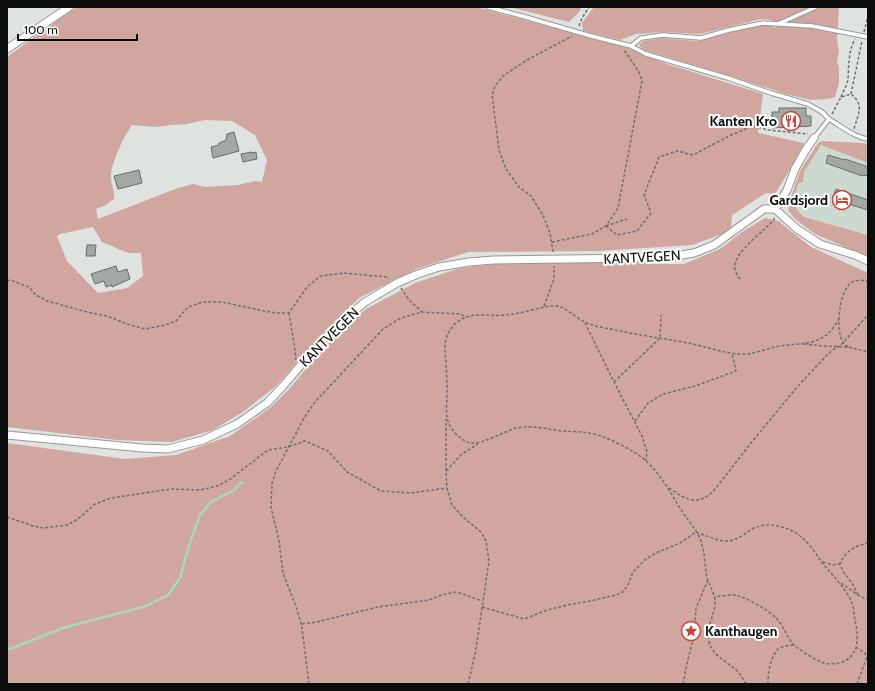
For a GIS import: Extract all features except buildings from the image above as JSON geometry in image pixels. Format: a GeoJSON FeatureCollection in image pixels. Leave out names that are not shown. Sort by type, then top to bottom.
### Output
{"type":"FeatureCollection","features":[{"type":"Feature","properties":{"kind":"street"},"geometry":{"type":"LineString","coordinates":[[7,49],[68,7]]}},
{"type":"Feature","properties":{"kind":"street"},"geometry":{"type":"LineString","coordinates":[[815,137],[805,151],[795,169],[787,190],[775,209],[797,229],[820,244],[855,255],[868,261]]}},
{"type":"Feature","properties":{"kind":"street","name":"KANTVEGEN"},"geometry":{"type":"LineString","coordinates":[[7,435],[142,448],[168,449],[203,440],[237,424],[267,402],[342,320],[365,302],[397,283],[418,274],[439,267],[493,260],[669,257],[694,253],[714,245],[764,209],[775,209]]}},
{"type":"Feature","properties":{"kind":"lane"},"geometry":{"type":"LineString","coordinates":[[488,7],[631,46],[646,54],[728,78],[808,104],[852,133],[863,138],[868,138]]}},
{"type":"Feature","properties":{"kind":"lane"},"geometry":{"type":"LineString","coordinates":[[778,24],[816,7]]}},
{"type":"Feature","properties":{"kind":"lane"},"geometry":{"type":"LineString","coordinates":[[631,46],[641,38],[663,35],[701,38],[763,23],[812,26],[868,38]]}},
{"type":"Feature","properties":{"kind":"lane"},"geometry":{"type":"LineString","coordinates":[[815,137],[829,119]]}},
{"type":"Feature","properties":{"kind":"path"},"geometry":{"type":"LineString","coordinates":[[544,307],[554,279],[554,259],[550,233],[543,215],[531,196],[519,187],[506,169],[499,150],[492,96],[495,86],[503,76],[514,68],[573,35],[580,33],[578,26],[589,7]]}},
{"type":"Feature","properties":{"kind":"path"},"geometry":{"type":"LineString","coordinates":[[851,94],[868,16]]}},
{"type":"Feature","properties":{"kind":"path"},"geometry":{"type":"LineString","coordinates":[[829,119],[846,88],[851,47],[857,35]]}},
{"type":"Feature","properties":{"kind":"path"},"geometry":{"type":"LineString","coordinates":[[606,226],[618,208],[642,81],[639,72],[619,43]]}},
{"type":"Feature","properties":{"kind":"path"},"geometry":{"type":"LineString","coordinates":[[841,97],[851,94]]}},
{"type":"Feature","properties":{"kind":"path"},"geometry":{"type":"LineString","coordinates":[[851,94],[857,99],[860,107],[852,133]]}},
{"type":"Feature","properties":{"kind":"path"},"geometry":{"type":"LineString","coordinates":[[606,226],[617,235],[637,231],[651,213],[644,195],[659,157],[677,151],[693,155],[731,135],[753,126],[768,130],[797,132],[815,137]]}},
{"type":"Feature","properties":{"kind":"path"},"geometry":{"type":"LineString","coordinates":[[740,279],[734,266],[736,261],[748,244],[774,220],[775,209]]}},
{"type":"Feature","properties":{"kind":"path"},"geometry":{"type":"LineString","coordinates":[[552,242],[592,234],[606,226],[627,219]]}},
{"type":"Feature","properties":{"kind":"path"},"geometry":{"type":"LineString","coordinates":[[297,370],[289,313],[307,287],[320,276],[344,273],[386,277],[397,283],[409,300],[422,312]]}},
{"type":"Feature","properties":{"kind":"path"},"geometry":{"type":"LineString","coordinates":[[7,280],[29,288],[36,295],[48,301],[107,316],[145,329],[176,321],[188,308],[203,302],[222,302],[270,312],[289,313]]}},
{"type":"Feature","properties":{"kind":"path"},"geometry":{"type":"LineString","coordinates":[[848,346],[843,342],[839,332],[839,318],[842,298],[847,287],[852,283],[858,280],[868,281]]}},
{"type":"Feature","properties":{"kind":"path"},"geometry":{"type":"LineString","coordinates":[[468,684],[482,607],[488,562],[486,541],[481,532],[463,517],[452,505],[447,488],[446,417],[448,389],[445,343],[446,337],[452,327],[461,319],[466,317],[480,315],[504,315],[549,306],[561,307],[585,322],[593,325],[700,345],[739,354],[816,341],[830,333],[839,318]]}},
{"type":"Feature","properties":{"kind":"path"},"geometry":{"type":"LineString","coordinates":[[309,684],[301,624],[297,609],[283,573],[279,541],[272,507],[272,483],[276,471],[304,418],[315,402],[383,329],[401,318],[422,312],[460,314],[466,317]]}},
{"type":"Feature","properties":{"kind":"path"},"geometry":{"type":"LineString","coordinates":[[614,382],[660,338],[662,315]]}},
{"type":"Feature","properties":{"kind":"path"},"geometry":{"type":"LineString","coordinates":[[668,487],[680,495],[692,500],[699,500],[710,495],[750,443],[797,387],[834,348],[840,346],[868,315]]}},
{"type":"Feature","properties":{"kind":"path"},"geometry":{"type":"LineString","coordinates":[[585,322],[642,436],[647,452],[646,461]]}},
{"type":"Feature","properties":{"kind":"path"},"geometry":{"type":"LineString","coordinates":[[802,344],[848,346],[868,352]]}},
{"type":"Feature","properties":{"kind":"path"},"geometry":{"type":"LineString","coordinates":[[635,421],[648,403],[663,394],[695,386],[736,371],[732,352]]}},
{"type":"Feature","properties":{"kind":"path"},"geometry":{"type":"LineString","coordinates":[[446,417],[453,431],[463,440],[471,443],[480,442]]}},
{"type":"Feature","properties":{"kind":"path"},"geometry":{"type":"LineString","coordinates":[[446,471],[462,454],[480,442],[506,431],[524,427],[589,432],[606,438],[635,453],[646,461],[668,487],[702,544],[708,580],[715,597],[708,636],[710,646],[718,656],[736,670],[746,684]]}},
{"type":"Feature","properties":{"kind":"path"},"geometry":{"type":"LineString","coordinates":[[7,517],[43,528],[67,525],[78,519],[96,504],[111,498],[172,489],[200,490],[217,486],[229,480],[268,450],[288,447],[305,441],[328,451],[347,472],[381,491],[410,493],[447,488]]}},
{"type":"Feature","properties":{"kind":"path"},"geometry":{"type":"LineString","coordinates":[[696,532],[716,539],[728,541],[743,536],[753,528],[764,525],[774,525],[788,529],[800,536],[815,551],[840,582],[852,603],[857,636],[856,647],[851,657],[844,662],[835,664],[822,662],[808,655],[794,645],[775,617],[761,607],[734,594],[715,597]]}},
{"type":"Feature","properties":{"kind":"path"},"geometry":{"type":"LineString","coordinates":[[482,607],[524,619],[567,604],[590,601],[616,595],[623,592],[628,585],[633,572],[646,559],[658,552],[680,543],[696,532]]}},
{"type":"Feature","properties":{"kind":"path"},"geometry":{"type":"LineString","coordinates":[[858,596],[840,564],[842,558],[852,549],[868,543]]}},
{"type":"Feature","properties":{"kind":"path"},"geometry":{"type":"LineString","coordinates":[[822,561],[833,565],[840,564]]}},
{"type":"Feature","properties":{"kind":"path"},"geometry":{"type":"LineString","coordinates":[[683,684],[694,637],[696,608],[708,580]]}},
{"type":"Feature","properties":{"kind":"path"},"geometry":{"type":"LineString","coordinates":[[840,582],[858,596],[868,600]]}},
{"type":"Feature","properties":{"kind":"path"},"geometry":{"type":"LineString","coordinates":[[301,624],[317,622],[378,607],[429,600],[441,595],[456,592],[482,601]]}},
{"type":"Feature","properties":{"kind":"path"},"geometry":{"type":"LineString","coordinates":[[768,684],[768,675],[772,658],[778,649],[794,645]]}},
{"type":"Feature","properties":{"kind":"path"},"geometry":{"type":"LineString","coordinates":[[856,647],[868,655],[858,684]]}},
{"type":"Feature","properties":{"kind":"shaded area"},"geometry":{"type":"Polygon","coordinates":[[[77,7],[476,7],[625,47],[667,64],[763,94],[758,133],[804,143],[800,153],[775,194],[766,193],[732,215],[731,227],[725,233],[692,245],[598,251],[468,252],[416,269],[359,298],[318,338],[276,386],[243,412],[213,430],[172,442],[117,440],[7,427],[7,57],[77,7]],[[205,120],[187,124],[155,127],[132,125],[119,148],[112,169],[111,177],[114,199],[104,206],[96,209],[98,219],[178,188],[193,184],[205,187],[238,185],[255,181],[262,182],[267,160],[255,135],[232,121],[205,120]],[[93,227],[60,234],[57,236],[67,261],[98,293],[127,288],[143,276],[141,253],[128,253],[102,242],[93,227]]]}},
{"type":"Feature","properties":{"kind":"shaded area"},"geometry":{"type":"Polygon","coordinates":[[[509,7],[581,7],[580,11],[569,22],[509,7]]]}},
{"type":"Feature","properties":{"kind":"shaded area"},"geometry":{"type":"Polygon","coordinates":[[[594,7],[839,7],[837,39],[839,51],[837,62],[839,67],[839,83],[835,97],[811,100],[786,94],[650,52],[642,49],[639,45],[643,41],[662,38],[697,41],[731,31],[760,26],[770,25],[776,28],[772,20],[761,19],[700,34],[662,32],[636,34],[620,40],[583,31],[582,23],[594,7]]]}},
{"type":"Feature","properties":{"kind":"shaded area"},"geometry":{"type":"Polygon","coordinates":[[[822,141],[868,144],[868,163],[821,145],[804,172],[803,182],[798,184],[795,206],[804,217],[868,235],[868,257],[815,234],[795,219],[788,210],[800,171],[818,143],[822,141]]]}},
{"type":"Feature","properties":{"kind":"shaded area"},"geometry":{"type":"Polygon","coordinates":[[[821,145],[868,163],[868,235],[804,217],[796,208],[794,200],[798,184],[803,182],[804,172],[821,145]]]}},
{"type":"Feature","properties":{"kind":"shaded area"},"geometry":{"type":"Polygon","coordinates":[[[765,218],[778,221],[811,247],[868,273],[868,684],[7,684],[7,443],[125,459],[176,455],[230,436],[270,408],[290,388],[321,351],[351,321],[366,309],[415,283],[457,269],[513,262],[621,262],[684,264],[720,249],[742,232],[765,218]]]}},
{"type":"Feature","properties":{"kind":"waterway"},"geometry":{"type":"LineString","coordinates":[[7,650],[63,628],[146,606],[168,595],[180,578],[190,542],[200,515],[211,502],[234,490],[242,482]]}},
{"type":"Feature","properties":{"kind":"place","name":"Kanten Kro"},"geometry":{"type":"Point","coordinates":[791,121]}},
{"type":"Feature","properties":{"kind":"place","name":"Gardsjord"},"geometry":{"type":"Point","coordinates":[842,200]}},
{"type":"Feature","properties":{"kind":"place","name":"Kanthaugen"},"geometry":{"type":"Point","coordinates":[691,631]}}]}
